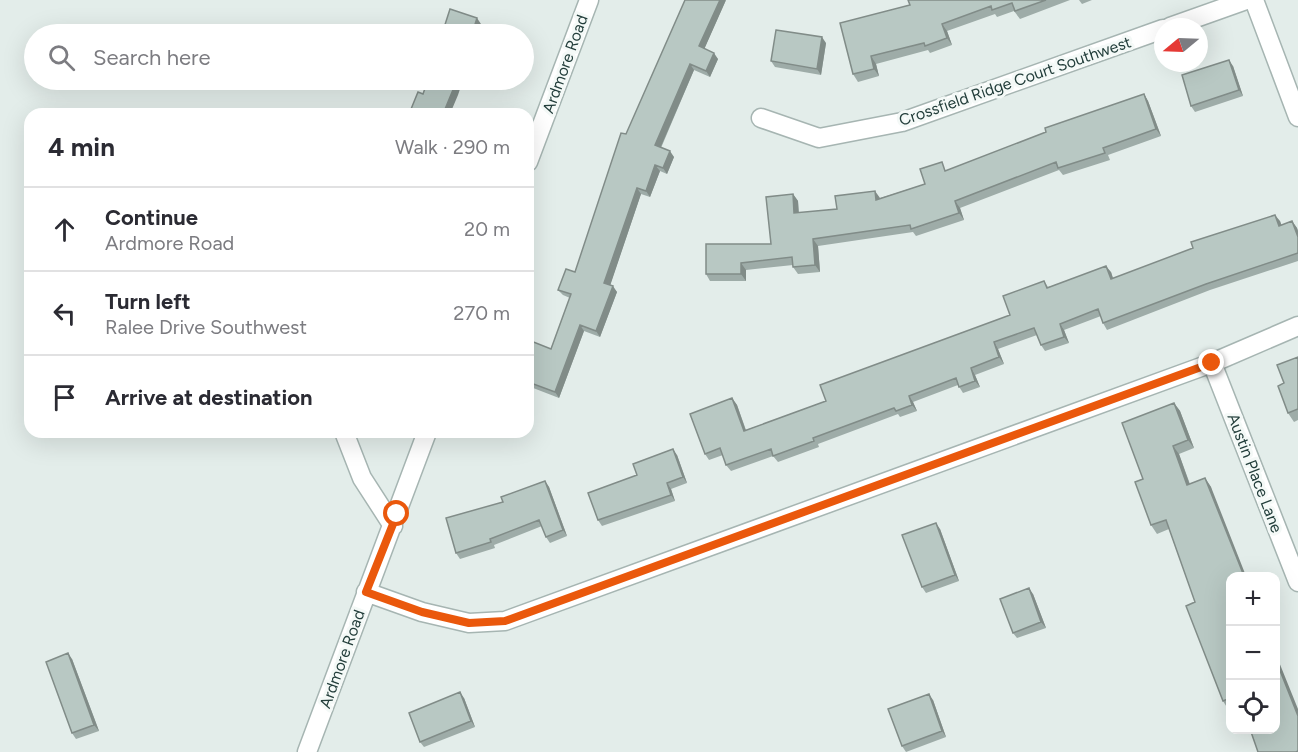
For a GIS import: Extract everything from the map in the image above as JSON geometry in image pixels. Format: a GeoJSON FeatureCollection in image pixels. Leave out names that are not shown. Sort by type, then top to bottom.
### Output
{"type":"FeatureCollection","features":[{"type":"Feature","properties":{"kind":"street","name":"Ardmore Road"},"geometry":{"type":"LineString","coordinates":[[534,146],[589,0]]}},
{"type":"Feature","properties":{"kind":"street"},"geometry":{"type":"LineString","coordinates":[[1195,18],[1246,0]]}},
{"type":"Feature","properties":{"kind":"street"},"geometry":{"type":"LineString","coordinates":[[1254,0],[1298,117]]}},
{"type":"Feature","properties":{"kind":"street","name":"Crossfield Ridge Court Southwest"},"geometry":{"type":"LineString","coordinates":[[761,118],[819,138],[902,122],[1154,32]]}},
{"type":"Feature","properties":{"kind":"street"},"geometry":{"type":"LineString","coordinates":[[366,592],[422,612],[469,623],[505,621],[1212,363],[1298,326]]}},
{"type":"Feature","properties":{"kind":"street","name":"Austin Place Lane"},"geometry":{"type":"LineString","coordinates":[[1212,363],[1298,582]]}},
{"type":"Feature","properties":{"kind":"street"},"geometry":{"type":"LineString","coordinates":[[346,438],[362,478],[393,526]]}},
{"type":"Feature","properties":{"kind":"street","name":"Ardmore Road"},"geometry":{"type":"LineString","coordinates":[[307,752],[425,438]]}},
{"type":"Feature","properties":{"kind":"building"},"geometry":{"type":"Polygon","coordinates":[[[685,0],[720,0],[699,46],[714,53],[706,71],[690,64],[655,145],[670,151],[663,168],[655,165],[646,191],[637,188],[604,283],[613,286],[596,331],[580,325],[555,392],[534,384],[534,342],[551,349],[571,294],[558,290],[566,269],[575,272],[621,133],[626,134],[685,0]]]}},
{"type":"Feature","properties":{"kind":"building"},"geometry":{"type":"Polygon","coordinates":[[[908,0],[1046,0],[1015,11],[1012,3],[992,10],[991,6],[942,24],[947,38],[925,46],[924,43],[871,56],[874,69],[853,74],[840,23],[910,5],[908,0]]]}},
{"type":"Feature","properties":{"kind":"building"},"geometry":{"type":"Polygon","coordinates":[[[450,9],[477,18],[475,24],[445,24],[450,9]]]}},
{"type":"Feature","properties":{"kind":"building"},"geometry":{"type":"Polygon","coordinates":[[[776,30],[822,37],[817,69],[771,61],[776,30]]]}},
{"type":"Feature","properties":{"kind":"building"},"geometry":{"type":"Polygon","coordinates":[[[1229,60],[1239,90],[1191,106],[1182,75],[1191,72],[1208,72],[1208,67],[1229,60]]]}},
{"type":"Feature","properties":{"kind":"building"},"geometry":{"type":"Polygon","coordinates":[[[424,90],[453,90],[445,108],[411,108],[418,92],[423,94],[424,90]]]}},
{"type":"Feature","properties":{"kind":"building"},"geometry":{"type":"Polygon","coordinates":[[[1144,94],[1156,129],[1103,148],[1105,153],[1058,168],[1056,162],[955,201],[959,213],[911,229],[910,225],[813,239],[815,265],[793,267],[792,257],[741,263],[741,274],[706,274],[706,244],[771,244],[766,197],[793,194],[794,213],[837,209],[835,196],[875,191],[876,200],[925,184],[920,169],[942,162],[945,171],[1046,132],[1045,128],[1144,94]]]}},
{"type":"Feature","properties":{"kind":"building"},"geometry":{"type":"Polygon","coordinates":[[[1275,215],[1279,226],[1292,221],[1298,237],[1298,253],[1206,284],[1103,323],[1098,309],[1060,324],[1064,337],[1041,345],[1034,328],[994,342],[999,357],[971,368],[975,381],[959,387],[956,378],[909,396],[912,405],[896,411],[894,408],[813,438],[814,441],[773,456],[771,449],[726,465],[720,448],[705,454],[690,414],[732,398],[744,431],[826,401],[820,385],[1010,315],[1003,296],[1044,281],[1047,288],[1106,266],[1111,279],[1193,248],[1191,242],[1275,215]]]}},
{"type":"Feature","properties":{"kind":"building"},"geometry":{"type":"Polygon","coordinates":[[[1298,357],[1298,409],[1288,413],[1278,386],[1284,383],[1277,365],[1298,357]]]}},
{"type":"Feature","properties":{"kind":"building"},"geometry":{"type":"Polygon","coordinates":[[[1174,403],[1188,440],[1173,446],[1187,485],[1205,478],[1242,572],[1226,572],[1226,700],[1223,701],[1186,606],[1195,602],[1166,520],[1151,525],[1135,482],[1143,479],[1122,423],[1174,403]]]}},
{"type":"Feature","properties":{"kind":"building"},"geometry":{"type":"Polygon","coordinates":[[[673,449],[683,477],[667,483],[671,495],[598,520],[588,493],[637,475],[633,464],[673,449]]]}},
{"type":"Feature","properties":{"kind":"building"},"geometry":{"type":"Polygon","coordinates":[[[545,481],[563,530],[546,537],[539,520],[490,539],[491,542],[456,553],[446,518],[503,502],[501,497],[545,481]]]}},
{"type":"Feature","properties":{"kind":"building"},"geometry":{"type":"Polygon","coordinates":[[[936,523],[955,575],[922,587],[902,535],[936,523]]]}},
{"type":"Feature","properties":{"kind":"building"},"geometry":{"type":"Polygon","coordinates":[[[1029,588],[1041,622],[1013,633],[1000,599],[1029,588]]]}},
{"type":"Feature","properties":{"kind":"building"},"geometry":{"type":"Polygon","coordinates":[[[68,653],[94,725],[72,733],[46,662],[68,653]]]}},
{"type":"Feature","properties":{"kind":"building"},"geometry":{"type":"Polygon","coordinates":[[[1280,671],[1298,716],[1298,751],[1258,752],[1252,734],[1280,734],[1280,671]]]}},
{"type":"Feature","properties":{"kind":"building"},"geometry":{"type":"Polygon","coordinates":[[[460,692],[471,721],[420,742],[409,713],[460,692]]]}},
{"type":"Feature","properties":{"kind":"building"},"geometry":{"type":"Polygon","coordinates":[[[929,694],[942,731],[902,746],[888,709],[929,694]]]}},
{"type":"Feature","properties":{"kind":"route"},"geometry":{"type":"LineString","coordinates":[[397,514],[366,592],[422,612],[469,623],[505,621],[1212,363]]}}]}
